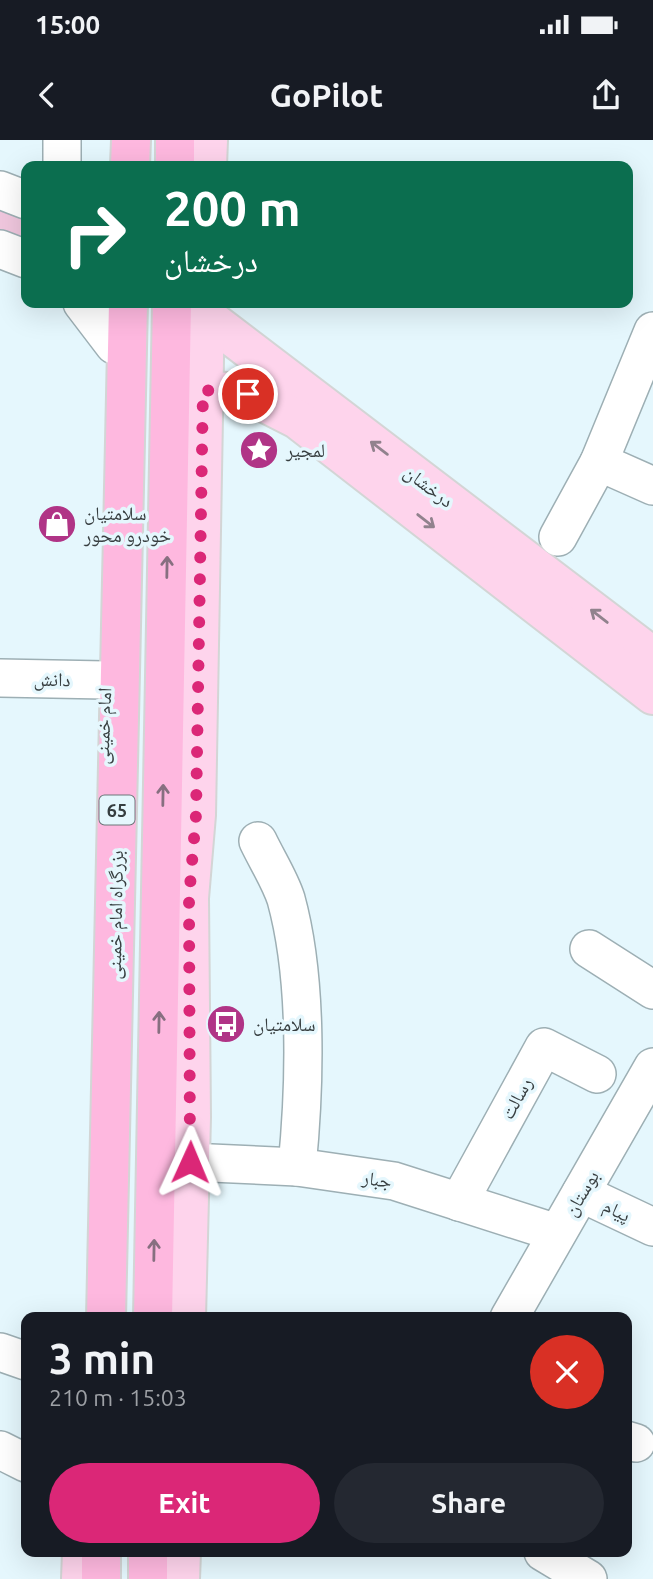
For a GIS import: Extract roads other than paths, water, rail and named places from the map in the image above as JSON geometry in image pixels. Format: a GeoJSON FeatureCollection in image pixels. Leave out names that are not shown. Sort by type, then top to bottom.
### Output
{"type":"FeatureCollection","features":[{"type":"Feature","properties":{"kind":"highway"},"geometry":{"type":"LineString","coordinates":[[131,140],[131,161]]}},
{"type":"Feature","properties":{"kind":"highway"},"geometry":{"type":"LineString","coordinates":[[175,140],[175,161]]}},
{"type":"Feature","properties":{"kind":"highway","name":"بزرگراه امام خمینی"},"geometry":{"type":"LineString","coordinates":[[106,1312],[128,308]]}},
{"type":"Feature","properties":{"kind":"highway","name":"65"},"geometry":{"type":"LineString","coordinates":[[153,1312],[194,308]]}},
{"type":"Feature","properties":{"kind":"highway"},"geometry":{"type":"LineString","coordinates":[[101,1557],[101,1579]]}},
{"type":"Feature","properties":{"kind":"highway"},"geometry":{"type":"LineString","coordinates":[[148,1557],[148,1579]]}},
{"type":"Feature","properties":{"kind":"main road"},"geometry":{"type":"LineString","coordinates":[[117,161],[118,140]]}},
{"type":"Feature","properties":{"kind":"main road"},"geometry":{"type":"LineString","coordinates":[[207,161],[208,140]]}},
{"type":"Feature","properties":{"kind":"main road","name":"امام خمینی"},"geometry":{"type":"LineString","coordinates":[[88,1312],[115,308]]}},
{"type":"Feature","properties":{"kind":"main road"},"geometry":{"type":"LineString","coordinates":[[186,1312],[190,1162],[189,898],[196,815],[203,390],[194,308]]}},
{"type":"Feature","properties":{"kind":"main road","name":"درخشان"},"geometry":{"type":"LineString","coordinates":[[195,308],[653,657]]}},
{"type":"Feature","properties":{"kind":"main road"},"geometry":{"type":"LineString","coordinates":[[248,394],[249,374],[265,359]]}},
{"type":"Feature","properties":{"kind":"main road","name":"درخشان"},"geometry":{"type":"LineString","coordinates":[[203,390],[248,394],[297,419],[653,695]]}},
{"type":"Feature","properties":{"kind":"main road"},"geometry":{"type":"LineString","coordinates":[[81,1579],[82,1557]]}},
{"type":"Feature","properties":{"kind":"main road"},"geometry":{"type":"LineString","coordinates":[[180,1579],[181,1557]]}},
{"type":"Feature","properties":{"kind":"street"},"geometry":{"type":"LineString","coordinates":[[62,140],[62,161]]}},
{"type":"Feature","properties":{"kind":"street"},"geometry":{"type":"LineString","coordinates":[[0,190],[21,199]]}},
{"type":"Feature","properties":{"kind":"street"},"geometry":{"type":"LineString","coordinates":[[0,249],[21,257]]}},
{"type":"Feature","properties":{"kind":"street"},"geometry":{"type":"LineString","coordinates":[[86,308],[114,345]]}},
{"type":"Feature","properties":{"kind":"street"},"geometry":{"type":"LineString","coordinates":[[558,537],[599,462],[653,331]]}},
{"type":"Feature","properties":{"kind":"street"},"geometry":{"type":"LineString","coordinates":[[599,462],[653,486]]}},
{"type":"Feature","properties":{"kind":"street","name":"دانش"},"geometry":{"type":"LineString","coordinates":[[0,678],[105,680]]}},
{"type":"Feature","properties":{"kind":"street"},"geometry":{"type":"LineString","coordinates":[[258,841],[286,898],[299,977],[303,1104],[297,1167]]}},
{"type":"Feature","properties":{"kind":"street"},"geometry":{"type":"LineString","coordinates":[[589,949],[653,990]]}},
{"type":"Feature","properties":{"kind":"street","name":"رسالت"},"geometry":{"type":"LineString","coordinates":[[459,1202],[544,1047],[597,1074]]}},
{"type":"Feature","properties":{"kind":"street","name":"بوستان"},"geometry":{"type":"LineString","coordinates":[[512,1312],[653,1067]]}},
{"type":"Feature","properties":{"kind":"street","name":"جبار"},"geometry":{"type":"LineString","coordinates":[[190,1162],[297,1167],[394,1181],[557,1233]]}},
{"type":"Feature","properties":{"kind":"street","name":"پیام"},"geometry":{"type":"LineString","coordinates":[[581,1193],[653,1227]]}},
{"type":"Feature","properties":{"kind":"street"},"geometry":{"type":"LineString","coordinates":[[0,1352],[21,1358]]}},
{"type":"Feature","properties":{"kind":"street"},"geometry":{"type":"LineString","coordinates":[[0,1450],[21,1460]]}},
{"type":"Feature","properties":{"kind":"street"},"geometry":{"type":"LineString","coordinates":[[552,1557],[589,1579]]}},
{"type":"Feature","properties":{"kind":"place","name":"لمجیر"},"geometry":{"type":"Point","coordinates":[259,450]}},
{"type":"Feature","properties":{"kind":"place","name":"سلامتیان خودرو محور"},"geometry":{"type":"Point","coordinates":[57,524]}},
{"type":"Feature","properties":{"kind":"place","name":"سلامتیان"},"geometry":{"type":"Point","coordinates":[226,1024]}}]}
